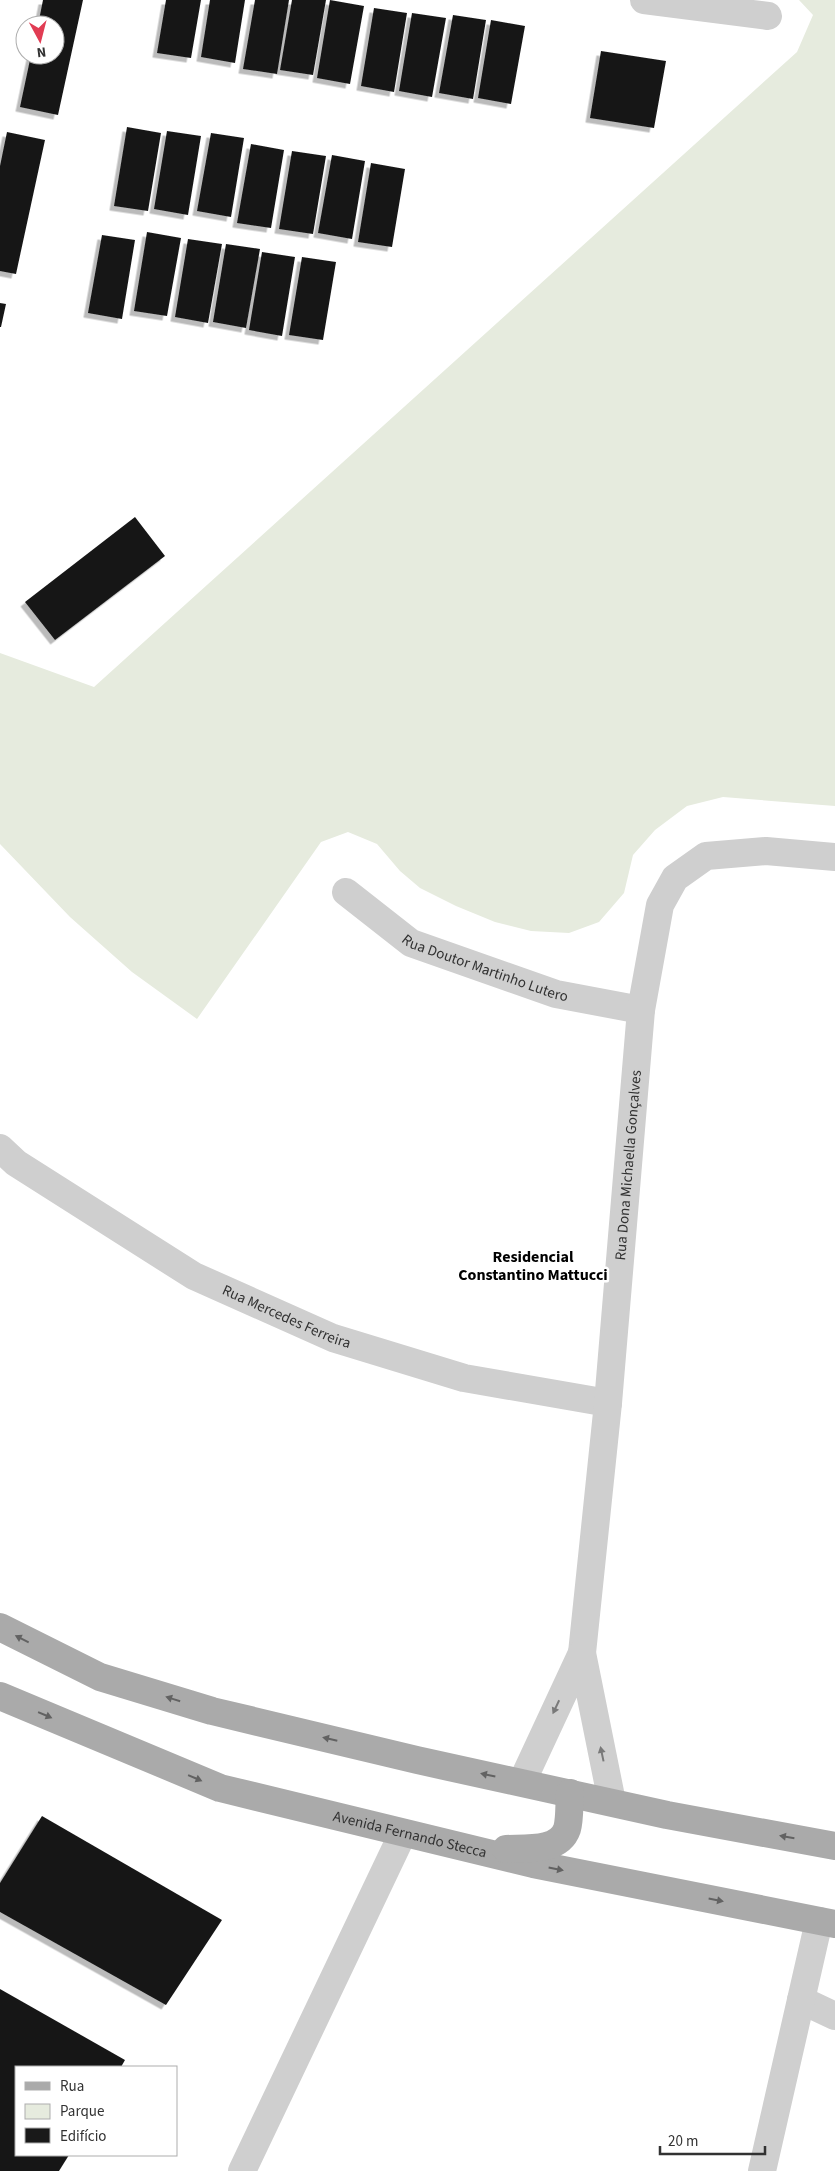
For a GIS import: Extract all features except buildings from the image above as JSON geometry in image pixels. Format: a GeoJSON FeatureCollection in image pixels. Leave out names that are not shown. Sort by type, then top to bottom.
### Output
{"type":"FeatureCollection","features":[{"type":"Feature","properties":{"kind":"main road"},"geometry":{"type":"LineString","coordinates":[[0,1627],[100,1677],[212,1712],[417,1760],[667,1815],[835,1846]]}},
{"type":"Feature","properties":{"kind":"main road","name":"Avenida Fernando Stecca"},"geometry":{"type":"LineString","coordinates":[[0,1696],[220,1788],[533,1864],[827,1923]]}},
{"type":"Feature","properties":{"kind":"main road"},"geometry":{"type":"LineString","coordinates":[[475,1850],[542,1847],[557,1842],[566,1830],[570,1793]]}},
{"type":"Feature","properties":{"kind":"street"},"geometry":{"type":"LineString","coordinates":[[644,0],[768,16]]}},
{"type":"Feature","properties":{"kind":"street","name":"Rua Dona Michaella Gonçalves"},"geometry":{"type":"LineString","coordinates":[[612,1802],[582,1653],[608,1403],[641,1010],[660,905],[675,878],[706,856],[766,851],[835,857]]}},
{"type":"Feature","properties":{"kind":"street","name":"Rua Doutor Martinho Lutero"},"geometry":{"type":"LineString","coordinates":[[346,892],[412,943],[556,994],[641,1010]]}},
{"type":"Feature","properties":{"kind":"street","name":"Rua Mercedes Ferreira"},"geometry":{"type":"LineString","coordinates":[[0,1148],[16,1163],[194,1276],[333,1338],[464,1378],[608,1403]]}},
{"type":"Feature","properties":{"kind":"street","name":"Rua Dona Michaella Gonçalves"},"geometry":{"type":"LineString","coordinates":[[522,1782],[582,1653]]}},
{"type":"Feature","properties":{"kind":"street"},"geometry":{"type":"LineString","coordinates":[[242,2171],[403,1833]]}},
{"type":"Feature","properties":{"kind":"street"},"geometry":{"type":"LineString","coordinates":[[762,2171],[801,2000],[827,1923]]}},
{"type":"Feature","properties":{"kind":"street"},"geometry":{"type":"LineString","coordinates":[[801,2000],[835,2016]]}},
{"type":"Feature","properties":{"kind":"green space"},"geometry":{"type":"Polygon","coordinates":[[[799,0],[835,0],[835,806],[723,797],[687,806],[655,830],[633,855],[624,893],[599,922],[569,933],[531,931],[495,922],[456,906],[420,888],[400,871],[377,844],[348,832],[321,842],[197,1019],[132,972],[70,917],[0,844],[0,653],[94,687],[797,52],[813,15],[799,0]]]}},
{"type":"Feature","properties":{"kind":"district","name":"Residencial Constantino Mattucci"},"geometry":{"type":"Point","coordinates":[533,1265]}}]}
